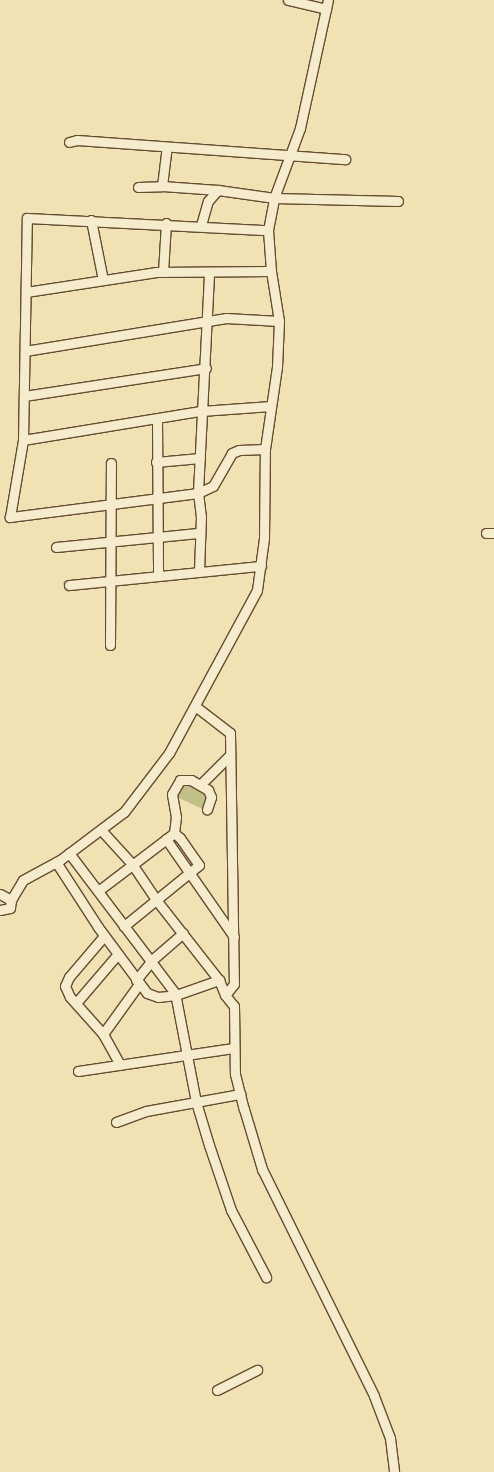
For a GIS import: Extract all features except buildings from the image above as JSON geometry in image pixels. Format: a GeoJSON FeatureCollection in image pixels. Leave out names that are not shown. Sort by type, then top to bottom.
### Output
{"type":"FeatureCollection","features":[{"type":"Feature","properties":{"kind":"street"},"geometry":{"type":"LineString","coordinates":[[0,910],[10,908],[11,900],[23,880],[56,862],[102,831],[124,812],[169,753],[257,590],[261,566],[265,449],[271,406],[279,321],[271,272],[268,230],[274,198],[291,156],[327,4],[288,0]]}},
{"type":"Feature","properties":{"kind":"street"},"geometry":{"type":"LineString","coordinates":[[69,142],[77,140],[345,159]]}},
{"type":"Feature","properties":{"kind":"street"},"geometry":{"type":"LineString","coordinates":[[162,186],[167,147]]}},
{"type":"Feature","properties":{"kind":"street"},"geometry":{"type":"LineString","coordinates":[[138,187],[162,186],[218,190],[274,198],[398,201]]}},
{"type":"Feature","properties":{"kind":"street"},"geometry":{"type":"LineString","coordinates":[[201,225],[208,201],[218,190]]}},
{"type":"Feature","properties":{"kind":"street"},"geometry":{"type":"LineString","coordinates":[[265,449],[239,450],[232,453],[213,486],[198,492],[10,518],[23,440],[26,218],[166,223],[268,230]]}},
{"type":"Feature","properties":{"kind":"street"},"geometry":{"type":"LineString","coordinates":[[91,220],[103,280]]}},
{"type":"Feature","properties":{"kind":"street"},"geometry":{"type":"LineString","coordinates":[[163,272],[166,223]]}},
{"type":"Feature","properties":{"kind":"street"},"geometry":{"type":"LineString","coordinates":[[26,292],[163,272],[271,272]]}},
{"type":"Feature","properties":{"kind":"street"},"geometry":{"type":"LineString","coordinates":[[199,571],[200,533],[198,492],[201,411],[206,368],[208,272]]}},
{"type":"Feature","properties":{"kind":"street"},"geometry":{"type":"LineString","coordinates":[[25,351],[226,318],[279,321]]}},
{"type":"Feature","properties":{"kind":"street"},"geometry":{"type":"LineString","coordinates":[[24,396],[206,368]]}},
{"type":"Feature","properties":{"kind":"street"},"geometry":{"type":"LineString","coordinates":[[23,440],[157,420],[201,411],[271,406]]}},
{"type":"Feature","properties":{"kind":"street"},"geometry":{"type":"LineString","coordinates":[[157,420],[156,537],[158,576]]}},
{"type":"Feature","properties":{"kind":"street"},"geometry":{"type":"LineString","coordinates":[[156,462],[200,458]]}},
{"type":"Feature","properties":{"kind":"street"},"geometry":{"type":"LineString","coordinates":[[110,645],[111,463]]}},
{"type":"Feature","properties":{"kind":"street"},"geometry":{"type":"LineString","coordinates":[[56,547],[200,533]]}},
{"type":"Feature","properties":{"kind":"street"},"geometry":{"type":"LineString","coordinates":[[69,585],[261,566]]}},
{"type":"Feature","properties":{"kind":"street"},"geometry":{"type":"LineString","coordinates":[[195,706],[230,733],[229,756],[234,984],[225,995]]}},
{"type":"Feature","properties":{"kind":"street"},"geometry":{"type":"LineString","coordinates":[[200,785],[229,756]]}},
{"type":"Feature","properties":{"kind":"street"},"geometry":{"type":"LineString","coordinates":[[98,890],[174,833],[176,822],[172,794],[174,787],[184,779],[200,785],[211,795],[207,809]]}},
{"type":"Feature","properties":{"kind":"street"},"geometry":{"type":"LineString","coordinates":[[102,831],[132,864],[156,901],[219,980],[225,995],[234,1006],[233,1048],[235,1074],[262,1169],[374,1396],[390,1438],[394,1472]]}},
{"type":"Feature","properties":{"kind":"street"},"geometry":{"type":"LineString","coordinates":[[124,926],[199,865],[180,838],[174,833]]}},
{"type":"Feature","properties":{"kind":"street"},"geometry":{"type":"LineString","coordinates":[[166,839],[234,937]]}},
{"type":"Feature","properties":{"kind":"street"},"geometry":{"type":"LineString","coordinates":[[69,853],[124,926],[152,960],[176,995],[196,1102],[231,1210],[266,1278]]}},
{"type":"Feature","properties":{"kind":"street"},"geometry":{"type":"LineString","coordinates":[[56,862],[104,936],[147,993],[155,996],[176,995],[219,980]]}},
{"type":"Feature","properties":{"kind":"street"},"geometry":{"type":"LineString","coordinates":[[0,894],[11,900]]}},
{"type":"Feature","properties":{"kind":"street"},"geometry":{"type":"LineString","coordinates":[[103,1034],[152,960],[183,933]]}},
{"type":"Feature","properties":{"kind":"street"},"geometry":{"type":"LineString","coordinates":[[104,936],[67,980],[66,989],[103,1034],[120,1065]]}},
{"type":"Feature","properties":{"kind":"street"},"geometry":{"type":"LineString","coordinates":[[76,1003],[118,955]]}},
{"type":"Feature","properties":{"kind":"street"},"geometry":{"type":"LineString","coordinates":[[78,1071],[233,1048]]}},
{"type":"Feature","properties":{"kind":"street"},"geometry":{"type":"LineString","coordinates":[[116,1122],[146,1111],[240,1094]]}},
{"type":"Feature","properties":{"kind":"street"},"geometry":{"type":"LineString","coordinates":[[217,1390],[257,1370]]}},
{"type":"Feature","properties":{"kind":"green space"},"geometry":{"type":"Polygon","coordinates":[[[183,781],[209,793],[202,809],[176,796],[183,781]]]}}]}
